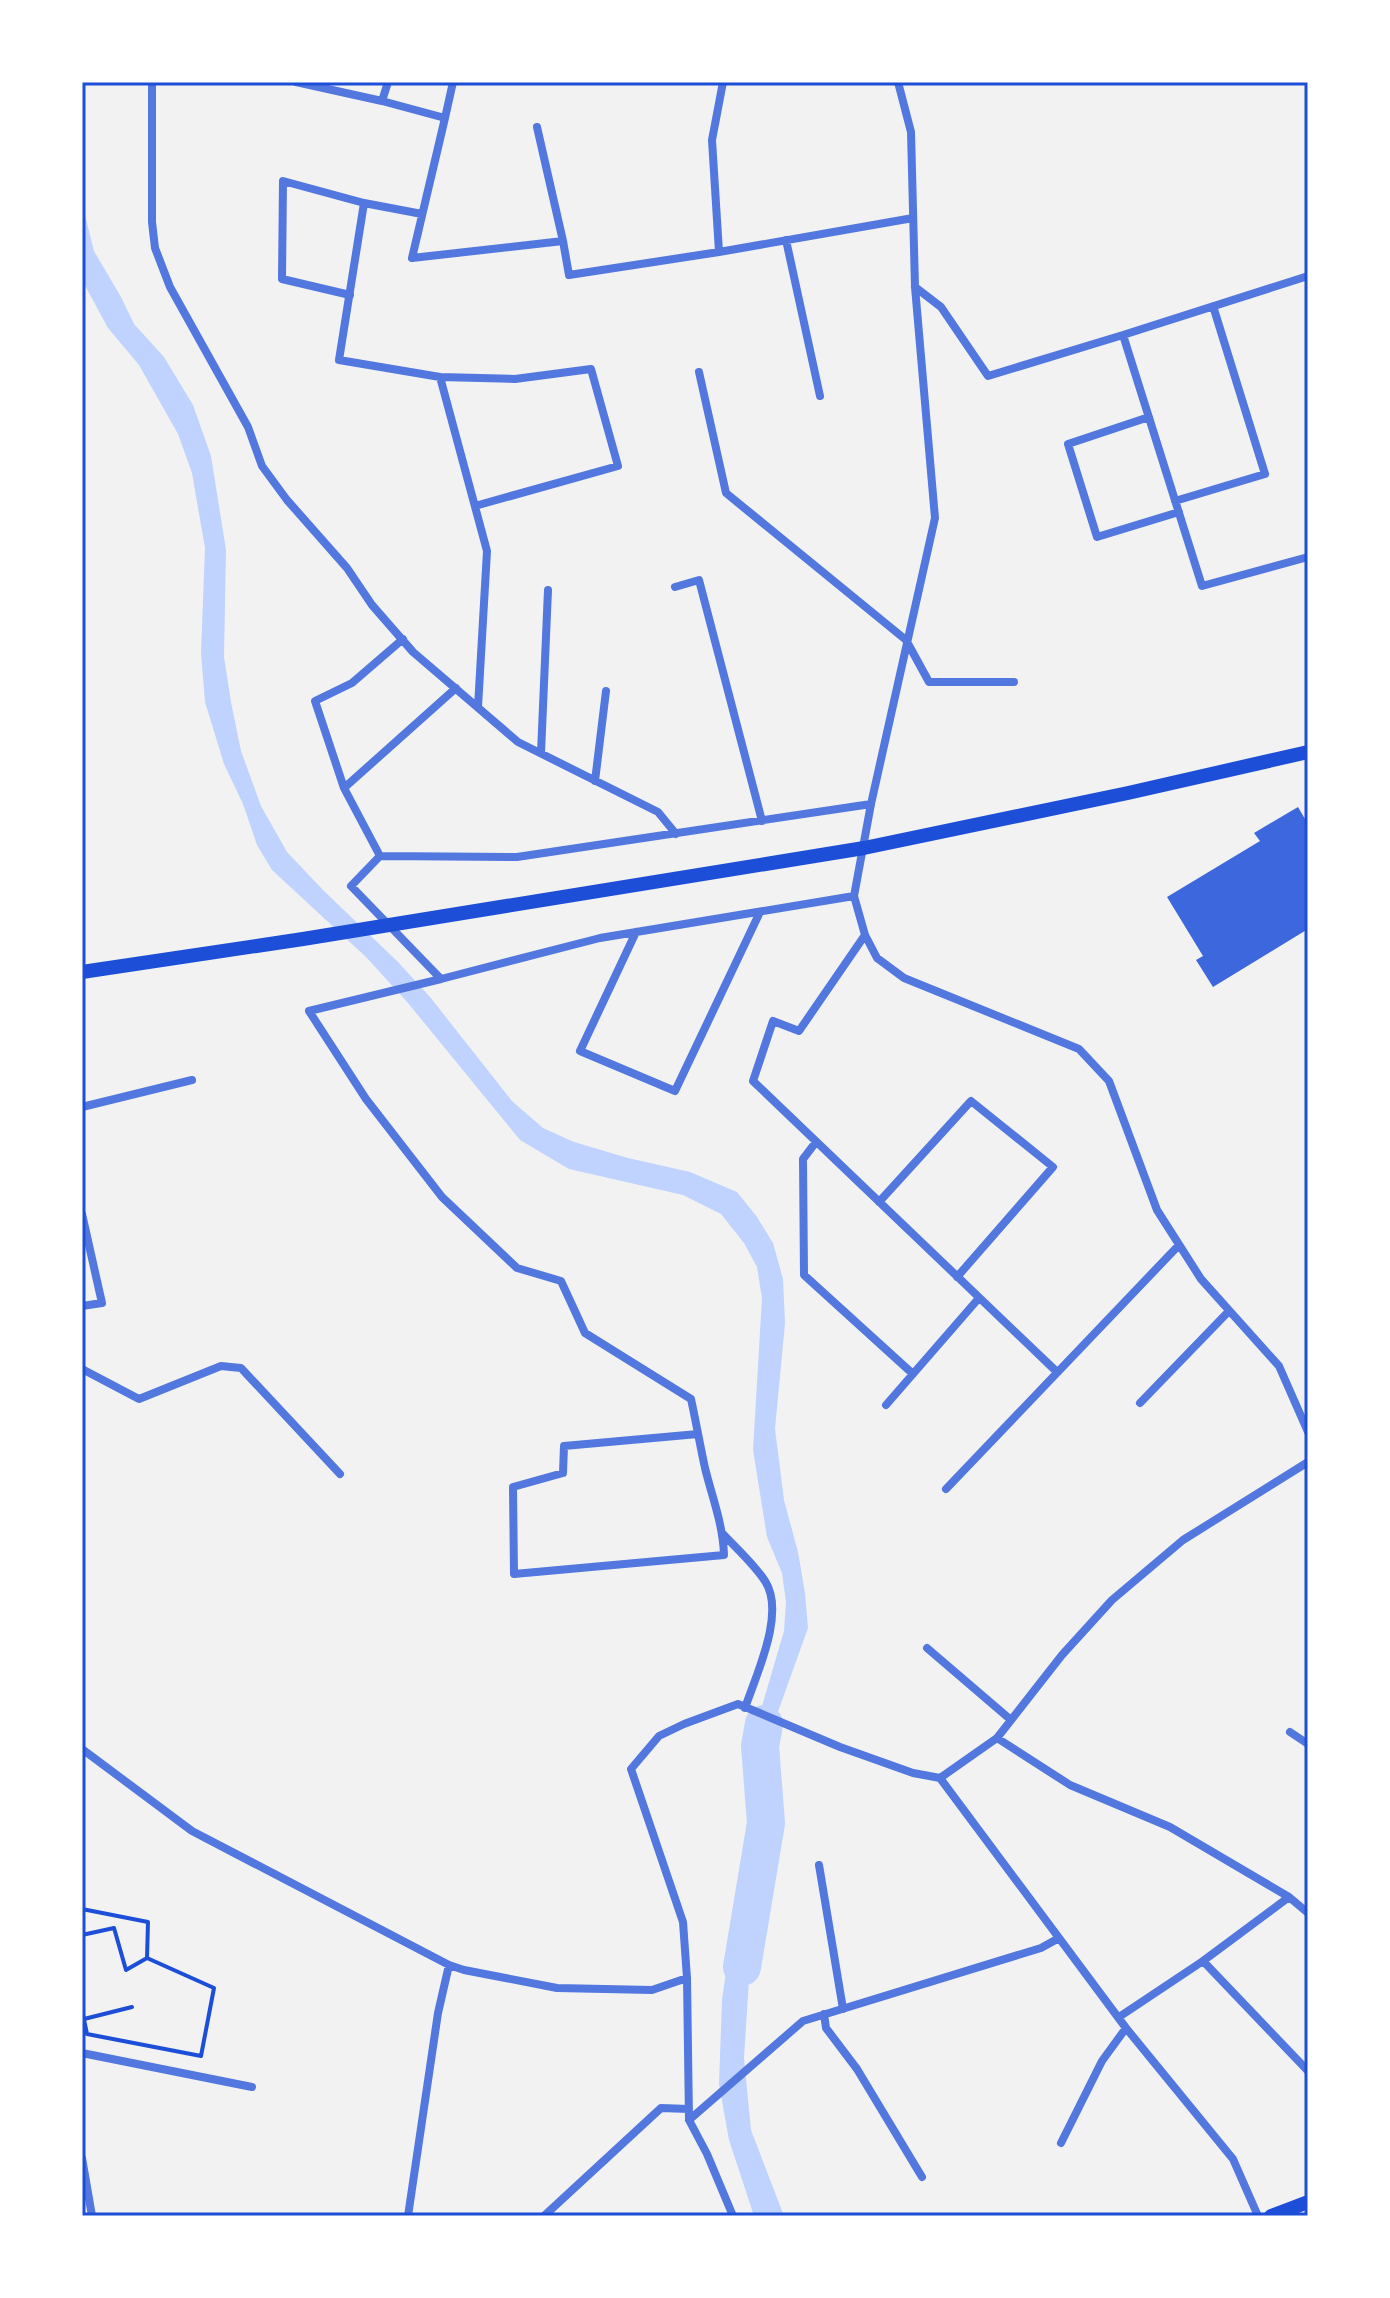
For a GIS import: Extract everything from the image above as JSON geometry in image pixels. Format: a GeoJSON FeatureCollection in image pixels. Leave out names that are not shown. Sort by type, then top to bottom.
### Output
{"type":"FeatureCollection","features":[{"type":"Feature","properties":{"kind":"main road"},"geometry":{"type":"LineString","coordinates":[[82,972],[864,848],[1308,752]]}},
{"type":"Feature","properties":{"kind":"main road"},"geometry":{"type":"LineString","coordinates":[[1271,2216],[1308,2202]]}},
{"type":"Feature","properties":{"kind":"street"},"geometry":{"type":"LineString","coordinates":[[152,82],[152,222],[155,248],[170,287],[248,427],[262,466],[413,652],[518,742],[658,812],[676,834]]}},
{"type":"Feature","properties":{"kind":"street"},"geometry":{"type":"LineString","coordinates":[[296,82],[445,118]]}},
{"type":"Feature","properties":{"kind":"street"},"geometry":{"type":"LineString","coordinates":[[382,101],[388,82]]}},
{"type":"Feature","properties":{"kind":"street"},"geometry":{"type":"LineString","coordinates":[[453,82],[412,258],[563,241]]}},
{"type":"Feature","properties":{"kind":"street"},"geometry":{"type":"LineString","coordinates":[[719,252],[712,140],[723,82]]}},
{"type":"Feature","properties":{"kind":"street"},"geometry":{"type":"LineString","coordinates":[[898,82],[911,132],[915,287],[935,518],[906,640],[854,896],[865,935],[877,958],[904,978],[1079,1049],[1109,1081],[1157,1210],[1201,1279],[1279,1366],[1308,1432]]}},
{"type":"Feature","properties":{"kind":"street"},"geometry":{"type":"LineString","coordinates":[[537,127],[569,275],[913,218]]}},
{"type":"Feature","properties":{"kind":"street"},"geometry":{"type":"LineString","coordinates":[[350,295],[282,279],[283,181],[364,203],[422,214]]}},
{"type":"Feature","properties":{"kind":"street"},"geometry":{"type":"LineString","coordinates":[[364,203],[339,360],[440,377],[515,379],[591,369],[618,466],[475,506]]}},
{"type":"Feature","properties":{"kind":"street"},"geometry":{"type":"LineString","coordinates":[[786,240],[820,396]]}},
{"type":"Feature","properties":{"kind":"street"},"geometry":{"type":"LineString","coordinates":[[915,287],[941,307],[988,376],[1308,276]]}},
{"type":"Feature","properties":{"kind":"street"},"geometry":{"type":"LineString","coordinates":[[1175,501],[1265,474],[1213,306]]}},
{"type":"Feature","properties":{"kind":"street"},"geometry":{"type":"LineString","coordinates":[[1123,335],[1202,586],[1308,557]]}},
{"type":"Feature","properties":{"kind":"street"},"geometry":{"type":"LineString","coordinates":[[699,372],[726,493],[906,640],[929,682],[1014,682]]}},
{"type":"Feature","properties":{"kind":"street"},"geometry":{"type":"LineString","coordinates":[[440,377],[487,551],[478,707]]}},
{"type":"Feature","properties":{"kind":"street"},"geometry":{"type":"LineString","coordinates":[[1149,417],[1068,444],[1080,484],[1097,537],[1179,512]]}},
{"type":"Feature","properties":{"kind":"street"},"geometry":{"type":"LineString","coordinates":[[675,587],[699,580],[762,821]]}},
{"type":"Feature","properties":{"kind":"street"},"geometry":{"type":"LineString","coordinates":[[541,753],[548,590]]}},
{"type":"Feature","properties":{"kind":"street"},"geometry":{"type":"LineString","coordinates":[[380,856],[344,788],[315,701],[352,683],[403,639]]}},
{"type":"Feature","properties":{"kind":"street"},"geometry":{"type":"LineString","coordinates":[[344,788],[456,688]]}},
{"type":"Feature","properties":{"kind":"street"},"geometry":{"type":"LineString","coordinates":[[595,781],[606,691]]}},
{"type":"Feature","properties":{"kind":"street"},"geometry":{"type":"LineString","coordinates":[[441,979],[351,886],[380,856],[517,857],[871,804]]}},
{"type":"Feature","properties":{"kind":"street"},"geometry":{"type":"LineString","coordinates":[[698,1434],[564,1446],[563,1473],[513,1487],[514,1574],[724,1555],[723,1534],[705,1469],[698,1434],[691,1399],[585,1333],[561,1281],[517,1268],[442,1197],[366,1099],[309,1011],[600,938],[854,896]]}},
{"type":"Feature","properties":{"kind":"street"},"geometry":{"type":"LineString","coordinates":[[636,932],[580,1051],[675,1091],[760,912]]}},
{"type":"Feature","properties":{"kind":"street"},"geometry":{"type":"LineString","coordinates":[[865,935],[799,1031],[773,1021],[753,1081],[1057,1372]]}},
{"type":"Feature","properties":{"kind":"street"},"geometry":{"type":"LineString","coordinates":[[82,1107],[192,1080]]}},
{"type":"Feature","properties":{"kind":"street"},"geometry":{"type":"LineString","coordinates":[[879,1202],[971,1101],[1053,1167],[957,1277]]}},
{"type":"Feature","properties":{"kind":"street"},"geometry":{"type":"LineString","coordinates":[[816,1142],[803,1159],[804,1275],[913,1374]]}},
{"type":"Feature","properties":{"kind":"street"},"geometry":{"type":"LineString","coordinates":[[82,1214],[102,1303],[82,1306]]}},
{"type":"Feature","properties":{"kind":"street"},"geometry":{"type":"LineString","coordinates":[[946,1489],[1179,1245]]}},
{"type":"Feature","properties":{"kind":"street"},"geometry":{"type":"LineString","coordinates":[[886,1405],[979,1298]]}},
{"type":"Feature","properties":{"kind":"street"},"geometry":{"type":"LineString","coordinates":[[1140,1403],[1229,1311]]}},
{"type":"Feature","properties":{"kind":"street"},"geometry":{"type":"LineString","coordinates":[[82,1369],[139,1399],[221,1366],[241,1368],[340,1474]]}},
{"type":"Feature","properties":{"kind":"street"},"geometry":{"type":"LineString","coordinates":[[940,1778],[997,1738],[1062,1655],[1112,1600],[1183,1540],[1308,1462]]}},
{"type":"Feature","properties":{"kind":"street"},"geometry":{"type":"LineString","coordinates":[[723,1534],[766,1582],[771,1595],[772,1625],[745,1708]]}},
{"type":"Feature","properties":{"kind":"street"},"geometry":{"type":"LineString","coordinates":[[927,1648],[1011,1720]]}},
{"type":"Feature","properties":{"kind":"street"},"geometry":{"type":"LineString","coordinates":[[733,2216],[689,2120],[683,1922],[631,1769],[659,1736],[738,1704],[840,1747],[913,1773],[940,1778],[1126,2028],[1233,2159],[1258,2216]]}},
{"type":"Feature","properties":{"kind":"street"},"geometry":{"type":"LineString","coordinates":[[1290,1732],[1308,1744]]}},
{"type":"Feature","properties":{"kind":"street"},"geometry":{"type":"LineString","coordinates":[[997,1738],[1070,1785],[1170,1827],[1289,1897],[1308,1913]]}},
{"type":"Feature","properties":{"kind":"street"},"geometry":{"type":"LineString","coordinates":[[82,1749],[192,1831],[449,1965],[557,1988],[652,1990],[687,1978]]}},
{"type":"Feature","properties":{"kind":"street"},"geometry":{"type":"LineString","coordinates":[[819,1865],[843,2009]]}},
{"type":"Feature","properties":{"kind":"street"},"geometry":{"type":"LineString","coordinates":[[1119,2017],[1203,1961],[1289,1897]]}},
{"type":"Feature","properties":{"kind":"street"},"geometry":{"type":"LineString","coordinates":[[689,2120],[803,2021],[1041,1948],[1059,1938]]}},
{"type":"Feature","properties":{"kind":"street"},"geometry":{"type":"LineString","coordinates":[[1203,1961],[1308,2071]]}},
{"type":"Feature","properties":{"kind":"street"},"geometry":{"type":"LineString","coordinates":[[408,2216],[438,2013],[449,1965]]}},
{"type":"Feature","properties":{"kind":"street"},"geometry":{"type":"LineString","coordinates":[[824,2014],[826,2028],[857,2069],[922,2177]]}},
{"type":"Feature","properties":{"kind":"street"},"geometry":{"type":"LineString","coordinates":[[1061,2143],[1102,2061],[1126,2028]]}},
{"type":"Feature","properties":{"kind":"street"},"geometry":{"type":"LineString","coordinates":[[82,2053],[252,2087]]}},
{"type":"Feature","properties":{"kind":"street"},"geometry":{"type":"LineString","coordinates":[[544,2216],[661,2108],[689,2109]]}},
{"type":"Feature","properties":{"kind":"street"},"geometry":{"type":"LineString","coordinates":[[82,2158],[92,2216]]}},
{"type":"Feature","properties":{"kind":"path"},"geometry":{"type":"LineString","coordinates":[[82,1909],[148,1922],[147,1958]]}},
{"type":"Feature","properties":{"kind":"path"},"geometry":{"type":"LineString","coordinates":[[82,1935],[114,1928],[126,1970],[147,1958]]}},
{"type":"Feature","properties":{"kind":"path"},"geometry":{"type":"LineString","coordinates":[[82,2010],[87,2034],[201,2056],[214,1988],[147,1958]]}},
{"type":"Feature","properties":{"kind":"path"},"geometry":{"type":"LineString","coordinates":[[84,2019],[132,2007]]}},
{"type":"Feature","properties":{"kind":"water"},"geometry":{"type":"Polygon","coordinates":[[[82,203],[94,251],[134,324],[164,357],[193,405],[211,456],[226,550],[224,657],[231,702],[241,751],[261,806],[287,852],[398,962],[430,997],[512,1101],[543,1128],[574,1142],[690,1172],[737,1192],[773,1243],[783,1279],[785,1323],[775,1429],[784,1500],[805,1593],[808,1628],[766,1745],[760,1784],[766,1823],[751,1882],[751,1948],[744,2058],[751,2130],[784,2216],[754,2216],[729,2140],[719,2084],[722,2000],[748,1816],[755,1730],[784,1631],[786,1602],[782,1573],[767,1537],[753,1450],[762,1298],[757,1267],[744,1243],[721,1214],[683,1195],[569,1169],[520,1140],[408,1003],[366,957],[272,870],[257,845],[243,804],[224,764],[205,702],[201,653],[205,548],[192,473],[178,434],[139,365],[108,328],[82,280],[82,203]]]}},
{"type":"Feature","properties":{"kind":"building"},"geometry":{"type":"Polygon","coordinates":[[[1298,807],[1305,819],[1308,817],[1308,929],[1213,987],[1196,960],[1203,956],[1167,897],[1260,841],[1254,833],[1298,807]]]}},
{"type":"Feature","properties":{"kind":"waterway"},"geometry":{"type":"LineString","coordinates":[[742,1967],[766,1823],[760,1746],[764,1724]]}}]}
